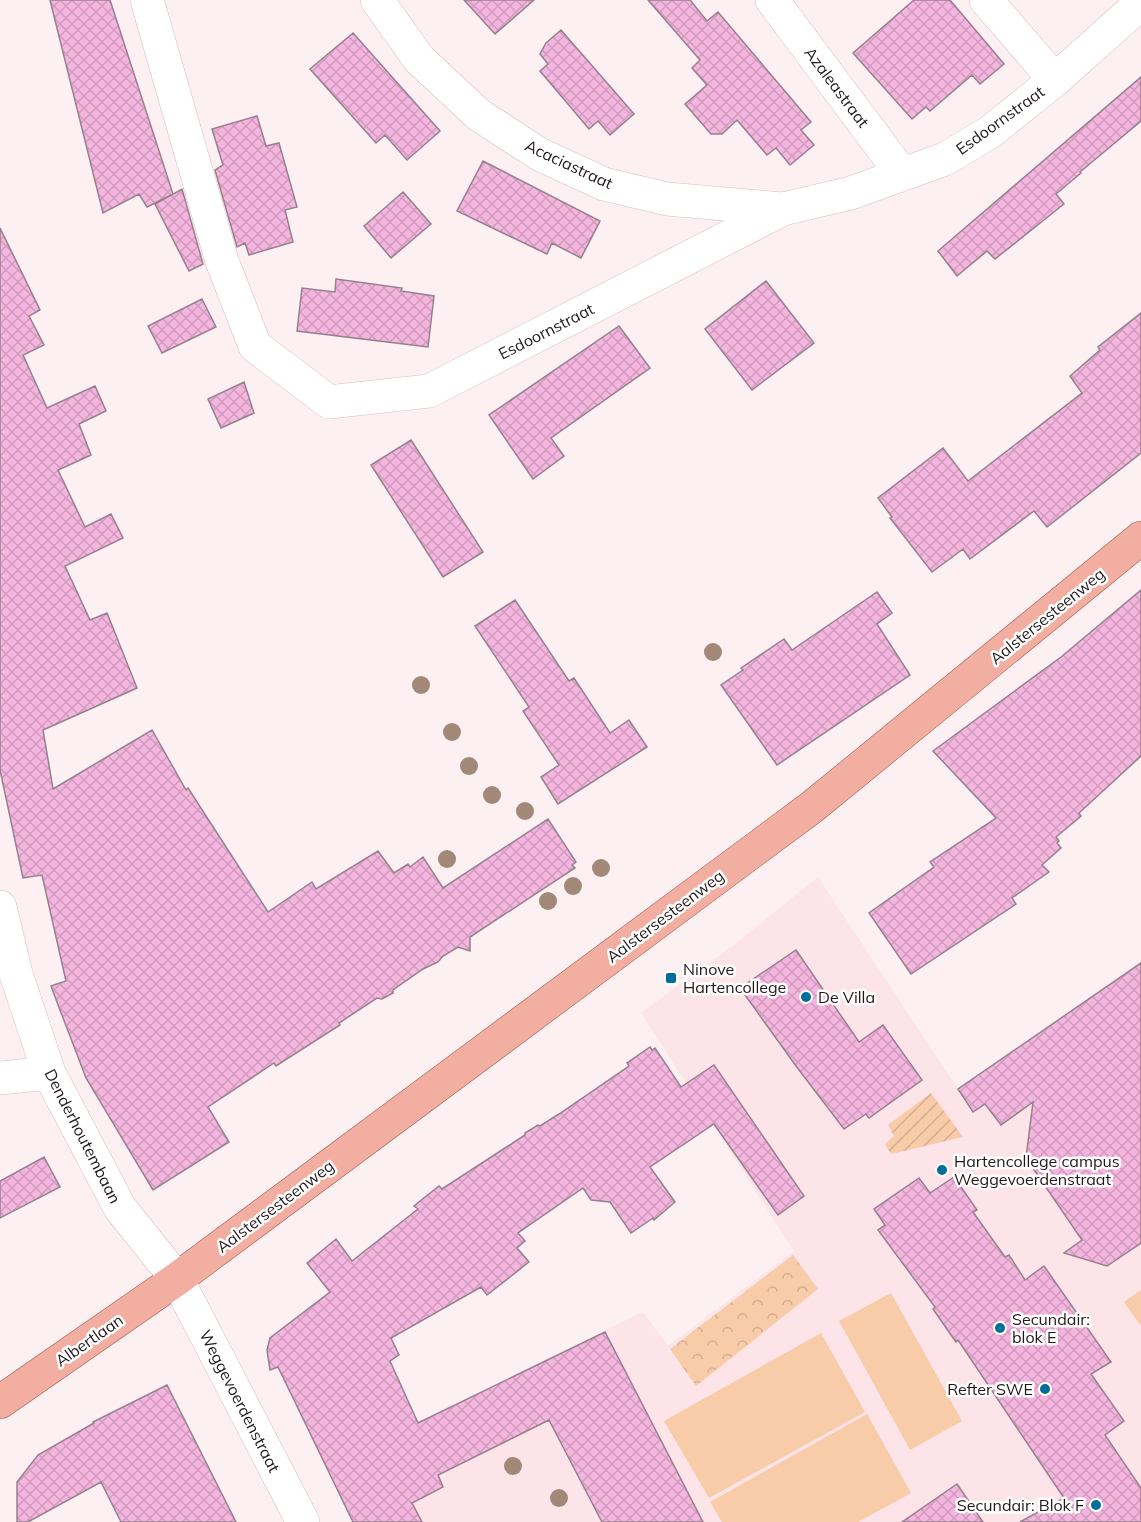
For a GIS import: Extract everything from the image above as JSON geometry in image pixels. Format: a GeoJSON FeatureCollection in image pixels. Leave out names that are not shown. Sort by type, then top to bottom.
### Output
{"type":"FeatureCollection","features":[{"type":"Feature","properties":{"kind":"main road","name":"Aalstersesteenweg"},"geometry":{"type":"LineString","coordinates":[[177,1279],[812,807],[1141,538]]}},
{"type":"Feature","properties":{"kind":"main road","name":"Albertlaan"},"geometry":{"type":"LineString","coordinates":[[0,1402],[177,1279]]}},
{"type":"Feature","properties":{"kind":"street","name":"Esdoornstraat"},"geometry":{"type":"LineString","coordinates":[[147,0],[222,261],[255,346],[329,402],[429,391],[783,209],[851,193],[945,159],[990,132],[1055,80],[1141,3]]}},
{"type":"Feature","properties":{"kind":"street","name":"Acaciastraat"},"geometry":{"type":"LineString","coordinates":[[376,0],[419,59],[480,115],[539,154],[604,184],[667,199],[783,209]]}},
{"type":"Feature","properties":{"kind":"street","name":"Azaleastraat"},"geometry":{"type":"LineString","coordinates":[[772,0],[902,174]]}},
{"type":"Feature","properties":{"kind":"street"},"geometry":{"type":"LineString","coordinates":[[986,0],[1055,80]]}},
{"type":"Feature","properties":{"kind":"street","name":"Denderhoutembaan"},"geometry":{"type":"LineString","coordinates":[[0,907],[16,974],[49,1073],[120,1208],[177,1279]]}},
{"type":"Feature","properties":{"kind":"street"},"geometry":{"type":"LineString","coordinates":[[0,1078],[49,1073]]}},
{"type":"Feature","properties":{"kind":"street","name":"Weggevoerdenstraat"},"geometry":{"type":"LineString","coordinates":[[177,1279],[303,1522]]}},
{"type":"Feature","properties":{"kind":"shaded area","name":"Hartencollege campus Weggevoerdenstraat"},"geometry":{"type":"Polygon","coordinates":[[[818,877],[958,1089],[1138,965],[1141,968],[1141,1522],[353,1522],[326,1467],[643,1312],[668,1346],[794,1251],[641,1013],[731,947],[818,877]]]}},
{"type":"Feature","properties":{"kind":"green space"},"geometry":{"type":"Polygon","coordinates":[[[931,1093],[963,1137],[891,1154],[885,1144],[894,1136],[888,1125],[931,1093]]]}},
{"type":"Feature","properties":{"kind":"green space"},"geometry":{"type":"Polygon","coordinates":[[[793,1255],[818,1289],[696,1386],[670,1349],[793,1255]]]}},
{"type":"Feature","properties":{"kind":"green space"},"geometry":{"type":"Polygon","coordinates":[[[1141,1290],[1141,1326],[1124,1302],[1141,1290]]]}},
{"type":"Feature","properties":{"kind":"green space"},"geometry":{"type":"Polygon","coordinates":[[[891,1293],[962,1421],[910,1450],[839,1321],[891,1293]]]}},
{"type":"Feature","properties":{"kind":"green space"},"geometry":{"type":"Polygon","coordinates":[[[821,1333],[865,1412],[709,1498],[664,1421],[821,1333]]]}},
{"type":"Feature","properties":{"kind":"green space"},"geometry":{"type":"Polygon","coordinates":[[[867,1414],[911,1493],[858,1522],[722,1522],[710,1502],[867,1414]]]}},
{"type":"Feature","properties":{"kind":"building"},"geometry":{"type":"Polygon","coordinates":[[[50,0],[110,0],[173,194],[147,207],[139,194],[103,213],[50,0]]]}},
{"type":"Feature","properties":{"kind":"building"},"geometry":{"type":"Polygon","coordinates":[[[464,0],[534,0],[495,34],[464,0]]]}},
{"type":"Feature","properties":{"kind":"building"},"geometry":{"type":"Polygon","coordinates":[[[648,0],[690,0],[707,21],[718,12],[811,122],[801,130],[814,145],[790,165],[776,148],[767,155],[737,120],[722,134],[711,134],[685,104],[707,85],[692,68],[700,60],[648,0]]]}},
{"type":"Feature","properties":{"kind":"building"},"geometry":{"type":"Polygon","coordinates":[[[914,0],[950,0],[1004,64],[980,84],[972,75],[930,111],[926,107],[912,119],[853,53],[914,0]]]}},
{"type":"Feature","properties":{"kind":"building"},"geometry":{"type":"Polygon","coordinates":[[[561,30],[634,114],[610,135],[598,121],[589,129],[540,71],[548,64],[540,54],[546,43],[561,30]]]}},
{"type":"Feature","properties":{"kind":"building"},"geometry":{"type":"Polygon","coordinates":[[[353,33],[440,131],[407,160],[385,135],[376,143],[310,69],[353,33]]]}},
{"type":"Feature","properties":{"kind":"building"},"geometry":{"type":"Polygon","coordinates":[[[1141,77],[1141,121],[1056,194],[1064,204],[995,259],[987,251],[957,276],[938,251],[1141,77]]]}},
{"type":"Feature","properties":{"kind":"building"},"geometry":{"type":"Polygon","coordinates":[[[257,116],[266,146],[279,143],[297,207],[285,210],[293,242],[249,255],[245,243],[237,247],[215,170],[223,165],[212,129],[257,116]]]}},
{"type":"Feature","properties":{"kind":"building"},"geometry":{"type":"Polygon","coordinates":[[[483,161],[600,221],[581,258],[552,243],[547,254],[457,211],[483,161]]]}},
{"type":"Feature","properties":{"kind":"building"},"geometry":{"type":"Polygon","coordinates":[[[182,189],[203,264],[189,271],[155,204],[182,189]]]}},
{"type":"Feature","properties":{"kind":"building"},"geometry":{"type":"Polygon","coordinates":[[[403,192],[431,224],[391,258],[364,226],[403,192]]]}},
{"type":"Feature","properties":{"kind":"building"},"geometry":{"type":"Polygon","coordinates":[[[0,228],[40,310],[29,316],[44,345],[23,355],[47,408],[95,386],[106,411],[79,424],[91,455],[58,470],[85,527],[111,514],[123,538],[65,566],[90,620],[107,613],[137,688],[43,730],[53,789],[152,730],[186,790],[188,788],[268,912],[312,882],[316,889],[378,851],[394,873],[408,864],[410,867],[423,857],[443,888],[548,819],[576,862],[572,865],[575,868],[470,937],[470,951],[458,947],[393,990],[393,993],[382,999],[377,998],[339,1023],[340,1025],[276,1066],[274,1063],[208,1107],[229,1142],[153,1190],[86,1078],[51,986],[66,981],[42,875],[23,878],[0,770],[0,228]]]}},
{"type":"Feature","properties":{"kind":"building"},"geometry":{"type":"Polygon","coordinates":[[[336,279],[402,288],[401,291],[434,296],[428,347],[297,331],[302,288],[335,292],[336,279]]]}},
{"type":"Feature","properties":{"kind":"building"},"geometry":{"type":"Polygon","coordinates":[[[766,281],[814,343],[752,390],[705,329],[766,281]]]}},
{"type":"Feature","properties":{"kind":"building"},"geometry":{"type":"Polygon","coordinates":[[[202,299],[216,327],[162,353],[148,326],[202,299]]]}},
{"type":"Feature","properties":{"kind":"building"},"geometry":{"type":"Polygon","coordinates":[[[1141,313],[1141,453],[1047,527],[1034,511],[970,559],[963,549],[932,572],[890,518],[892,517],[878,498],[943,448],[968,481],[1082,393],[1070,376],[1100,350],[1098,347],[1141,313]]]}},
{"type":"Feature","properties":{"kind":"building"},"geometry":{"type":"Polygon","coordinates":[[[619,326],[650,368],[551,438],[564,456],[533,479],[489,415],[619,326]]]}},
{"type":"Feature","properties":{"kind":"building"},"geometry":{"type":"Polygon","coordinates":[[[244,382],[254,413],[221,428],[208,399],[244,382]]]}},
{"type":"Feature","properties":{"kind":"building"},"geometry":{"type":"Polygon","coordinates":[[[411,440],[483,552],[443,577],[371,465],[411,440]]]}},
{"type":"Feature","properties":{"kind":"building"},"geometry":{"type":"Polygon","coordinates":[[[1141,590],[1141,756],[1079,813],[1081,816],[1056,837],[1061,848],[1042,865],[1049,872],[1012,898],[1016,904],[911,974],[869,913],[934,867],[930,862],[996,818],[933,751],[1061,657],[1141,590]]]}},
{"type":"Feature","properties":{"kind":"building"},"geometry":{"type":"Polygon","coordinates":[[[877,592],[892,613],[877,624],[910,675],[777,765],[721,685],[743,670],[741,668],[784,639],[792,650],[877,592]]]}},
{"type":"Feature","properties":{"kind":"building"},"geometry":{"type":"Polygon","coordinates":[[[515,600],[569,681],[574,678],[610,733],[629,720],[647,747],[558,804],[541,777],[559,765],[523,711],[529,707],[475,626],[515,600]]]}},
{"type":"Feature","properties":{"kind":"building"},"geometry":{"type":"Polygon","coordinates":[[[796,950],[859,1042],[883,1025],[922,1080],[869,1118],[866,1114],[844,1129],[740,988],[796,950]]]}},
{"type":"Feature","properties":{"kind":"building"},"geometry":{"type":"Polygon","coordinates":[[[1141,963],[1141,1243],[1107,1266],[1064,1253],[1082,1240],[1026,1158],[1033,1102],[1001,1125],[985,1104],[973,1112],[958,1089],[1141,963]]]}},
{"type":"Feature","properties":{"kind":"building"},"geometry":{"type":"Polygon","coordinates":[[[650,1047],[652,1050],[655,1048],[681,1087],[714,1065],[804,1196],[778,1215],[714,1124],[650,1167],[675,1202],[654,1220],[653,1218],[631,1233],[610,1202],[591,1200],[583,1188],[518,1233],[525,1241],[517,1248],[529,1262],[487,1295],[481,1287],[391,1338],[399,1355],[390,1361],[418,1423],[605,1332],[703,1522],[602,1522],[549,1420],[438,1475],[443,1487],[412,1503],[422,1522],[353,1522],[278,1367],[270,1370],[267,1350],[270,1338],[330,1292],[307,1263],[336,1239],[352,1261],[418,1209],[414,1206],[439,1186],[442,1189],[525,1133],[559,1114],[629,1066],[627,1063],[650,1047]]]}},
{"type":"Feature","properties":{"kind":"building"},"geometry":{"type":"Polygon","coordinates":[[[44,1157],[60,1187],[0,1218],[0,1181],[44,1157]]]}},
{"type":"Feature","properties":{"kind":"building","name":"Secundair: blok E"},"geometry":{"type":"Polygon","coordinates":[[[954,1177],[977,1210],[973,1212],[1005,1257],[1009,1255],[1025,1280],[1044,1266],[1111,1362],[1091,1374],[1124,1421],[1105,1435],[1141,1488],[1141,1522],[1020,1522],[1064,1498],[958,1340],[956,1342],[933,1309],[935,1307],[878,1230],[885,1225],[874,1209],[919,1178],[930,1193],[954,1177]]]}},
{"type":"Feature","properties":{"kind":"building"},"geometry":{"type":"Polygon","coordinates":[[[167,1385],[236,1522],[121,1522],[101,1482],[28,1522],[17,1522],[17,1482],[38,1455],[93,1422],[167,1385]]]}},
{"type":"Feature","properties":{"kind":"building","name":"Secundair: Blok F"},"geometry":{"type":"Polygon","coordinates":[[[957,1484],[983,1522],[902,1522],[957,1484]]]}},
{"type":"Feature","properties":{"kind":"place","name":"Ninove Hartencollege"},"geometry":{"type":"Point","coordinates":[671,978]}},
{"type":"Feature","properties":{"kind":"place","name":"De Villa"},"geometry":{"type":"Point","coordinates":[806,997]}},
{"type":"Feature","properties":{"kind":"place","name":"Hartencollege campus Weggevoerdenstraat"},"geometry":{"type":"Point","coordinates":[942,1170]}},
{"type":"Feature","properties":{"kind":"place","name":"Secundair: blok E"},"geometry":{"type":"Point","coordinates":[1000,1328]}},
{"type":"Feature","properties":{"kind":"place","name":"Refter SWE"},"geometry":{"type":"Point","coordinates":[1045,1389]}},
{"type":"Feature","properties":{"kind":"place","name":"Secundair: Blok F"},"geometry":{"type":"Point","coordinates":[1096,1505]}}]}
